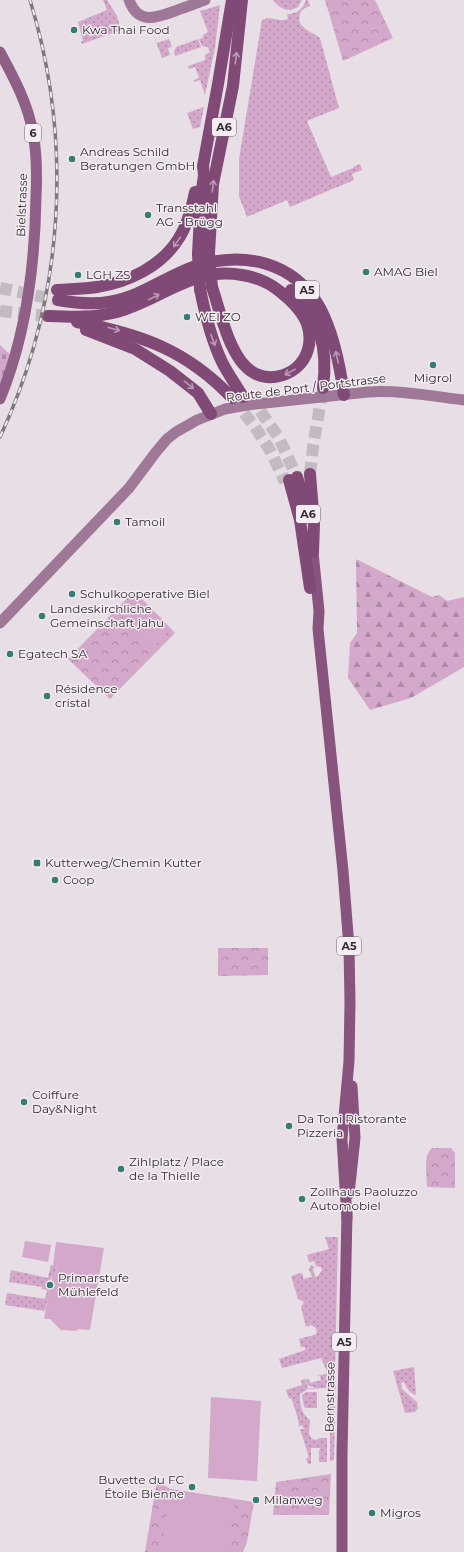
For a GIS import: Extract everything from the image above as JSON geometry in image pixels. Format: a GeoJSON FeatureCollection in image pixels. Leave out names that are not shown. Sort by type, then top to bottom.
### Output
{"type":"FeatureCollection","features":[{"type":"Feature","properties":{"kind":"highway"},"geometry":{"type":"LineString","coordinates":[[226,0],[229,16]]}},
{"type":"Feature","properties":{"kind":"highway","name":"A6"},"geometry":{"type":"LineString","coordinates":[[232,0],[203,166],[204,175],[201,196],[204,257],[212,287],[220,331],[242,397]]}},
{"type":"Feature","properties":{"kind":"highway","name":"A6"},"geometry":{"type":"LineString","coordinates":[[242,0],[233,86],[213,184],[200,289],[209,328],[217,350],[223,364],[242,397]]}},
{"type":"Feature","properties":{"kind":"highway","name":"A5"},"geometry":{"type":"LineString","coordinates":[[203,166],[199,174],[188,221],[180,238],[170,251],[158,262],[132,278],[57,295],[83,303],[114,301],[139,293],[179,273],[204,257],[221,259],[234,258],[257,261],[281,270],[300,283],[316,301],[328,325],[336,351],[344,395]]}},
{"type":"Feature","properties":{"kind":"highway","name":"A5"},"geometry":{"type":"LineString","coordinates":[[204,257],[256,270],[279,281],[297,295],[311,313],[321,335],[326,360],[324,388]]}},
{"type":"Feature","properties":{"kind":"highway","name":"A5"},"geometry":{"type":"LineString","coordinates":[[48,319],[104,315],[132,307],[197,277],[220,273],[244,275],[258,279],[274,287],[292,302],[304,317],[309,329],[310,341],[307,352],[299,366],[288,373],[273,377],[259,375],[246,367],[236,355],[230,341],[212,287]]}},
{"type":"Feature","properties":{"kind":"highway"},"geometry":{"type":"LineString","coordinates":[[48,319],[110,328],[157,344],[193,363],[218,384],[242,397]]}},
{"type":"Feature","properties":{"kind":"highway"},"geometry":{"type":"LineString","coordinates":[[48,319],[94,332],[135,349],[198,393],[207,416]]}},
{"type":"Feature","properties":{"kind":"highway","name":"A5"},"geometry":{"type":"LineString","coordinates":[[310,474],[314,524],[313,552],[318,629],[347,912],[350,988],[349,1061]]}},
{"type":"Feature","properties":{"kind":"highway","name":"A6"},"geometry":{"type":"LineString","coordinates":[[296,503],[290,480],[308,512],[313,552]]}},
{"type":"Feature","properties":{"kind":"highway","name":"A5"},"geometry":{"type":"LineString","coordinates":[[296,503],[313,612],[318,629]]}},
{"type":"Feature","properties":{"kind":"highway","name":"Bernstrasse"},"geometry":{"type":"LineString","coordinates":[[342,1552],[347,1219],[342,1139],[349,1061]]}},
{"type":"Feature","properties":{"kind":"highway","name":"Bernstrasse"},"geometry":{"type":"LineString","coordinates":[[347,1219],[354,1162],[355,1138],[349,1061]]}},
{"type":"Feature","properties":{"kind":"highway"},"geometry":{"type":"LineString","coordinates":[[342,1139],[350,1149],[354,1162]]}},
{"type":"Feature","properties":{"kind":"main road"},"geometry":{"type":"LineString","coordinates":[[130,2],[138,14],[153,18],[205,0]]}},
{"type":"Feature","properties":{"kind":"main road","name":"Bielstrasse"},"geometry":{"type":"LineString","coordinates":[[0,52],[24,99],[33,134],[36,156],[34,247],[25,309],[12,364],[0,399]]}},
{"type":"Feature","properties":{"kind":"main road","name":"Route de Port / Portstrasse"},"geometry":{"type":"LineString","coordinates":[[0,623],[129,488],[167,439],[186,426],[207,416],[247,405],[388,390],[464,400]]}},
{"type":"Feature","properties":{"kind":"green space"},"geometry":{"type":"Polygon","coordinates":[[[103,0],[107,0],[117,16],[121,30],[82,44],[81,42],[83,41],[78,22],[107,10],[103,0]]]}},
{"type":"Feature","properties":{"kind":"green space"},"geometry":{"type":"Polygon","coordinates":[[[273,0],[302,0],[298,7],[288,10],[278,6],[273,0]]]}},
{"type":"Feature","properties":{"kind":"green space"},"geometry":{"type":"Polygon","coordinates":[[[306,0],[308,0],[310,6],[304,9],[299,19],[305,29],[320,38],[339,108],[307,121],[331,177],[360,164],[362,170],[352,174],[354,180],[290,207],[287,200],[247,217],[239,196],[239,159],[262,20],[268,18],[281,20],[288,19],[287,14],[294,13],[299,10],[306,0]]]}},
{"type":"Feature","properties":{"kind":"green space"},"geometry":{"type":"Polygon","coordinates":[[[325,0],[375,0],[393,38],[343,61],[325,0]]]}},
{"type":"Feature","properties":{"kind":"green space"},"geometry":{"type":"Polygon","coordinates":[[[220,5],[215,48],[205,95],[200,80],[194,82],[194,80],[199,78],[195,67],[189,69],[188,66],[205,60],[205,55],[210,52],[208,47],[202,46],[199,39],[203,38],[203,35],[208,32],[200,11],[220,5]]]}},
{"type":"Feature","properties":{"kind":"green space"},"geometry":{"type":"Polygon","coordinates":[[[154,36],[157,43],[169,39],[172,47],[168,48],[170,55],[162,58],[154,36]]]}},
{"type":"Feature","properties":{"kind":"green space"},"geometry":{"type":"Polygon","coordinates":[[[198,39],[201,47],[175,56],[174,51],[176,47],[198,39]]]}},
{"type":"Feature","properties":{"kind":"green space"},"geometry":{"type":"Polygon","coordinates":[[[204,107],[200,127],[193,129],[187,113],[204,107]]]}},
{"type":"Feature","properties":{"kind":"green space"},"geometry":{"type":"Polygon","coordinates":[[[0,345],[13,357],[0,391],[0,345]]]}},
{"type":"Feature","properties":{"kind":"green space"},"geometry":{"type":"Polygon","coordinates":[[[356,559],[432,597],[439,595],[447,601],[464,597],[464,667],[411,698],[370,710],[348,678],[350,643],[357,633],[356,559]]]}},
{"type":"Feature","properties":{"kind":"green space"},"geometry":{"type":"Polygon","coordinates":[[[134,591],[175,633],[110,699],[68,659],[134,591]]]}},
{"type":"Feature","properties":{"kind":"green space"},"geometry":{"type":"Polygon","coordinates":[[[135,596],[170,629],[154,646],[119,613],[135,596]]]}},
{"type":"Feature","properties":{"kind":"green space"},"geometry":{"type":"Polygon","coordinates":[[[218,948],[268,948],[268,975],[218,976],[218,948]]]}},
{"type":"Feature","properties":{"kind":"green space"},"geometry":{"type":"Polygon","coordinates":[[[432,1148],[451,1148],[455,1153],[455,1188],[427,1187],[426,1161],[429,1151],[432,1148]]]}},
{"type":"Feature","properties":{"kind":"green space"},"geometry":{"type":"Polygon","coordinates":[[[325,1237],[338,1237],[335,1375],[326,1373],[327,1372],[321,1358],[282,1368],[279,1359],[305,1350],[305,1347],[301,1347],[299,1339],[317,1334],[316,1328],[311,1325],[306,1327],[301,1307],[304,1302],[298,1299],[291,1276],[301,1273],[303,1275],[303,1279],[312,1277],[309,1269],[311,1265],[315,1267],[313,1269],[315,1277],[318,1276],[322,1270],[321,1267],[316,1266],[314,1261],[309,1262],[307,1255],[329,1249],[325,1237]]]}},
{"type":"Feature","properties":{"kind":"green space"},"geometry":{"type":"Polygon","coordinates":[[[25,1241],[51,1245],[48,1262],[22,1257],[25,1241]]]}},
{"type":"Feature","properties":{"kind":"green space"},"geometry":{"type":"Polygon","coordinates":[[[56,1242],[104,1248],[90,1330],[61,1330],[50,1319],[44,1319],[52,1277],[55,1277],[57,1266],[53,1266],[56,1242]]]}},
{"type":"Feature","properties":{"kind":"green space"},"geometry":{"type":"Polygon","coordinates":[[[51,1265],[57,1266],[55,1277],[51,1277],[48,1301],[45,1311],[5,1305],[7,1293],[45,1299],[47,1290],[42,1289],[42,1287],[9,1282],[11,1270],[48,1278],[51,1265]]]}},
{"type":"Feature","properties":{"kind":"green space"},"geometry":{"type":"Polygon","coordinates":[[[414,1367],[416,1395],[410,1392],[404,1382],[401,1383],[402,1389],[417,1402],[418,1408],[415,1412],[405,1413],[393,1371],[414,1367]]]}},
{"type":"Feature","properties":{"kind":"green space"},"geometry":{"type":"Polygon","coordinates":[[[324,1374],[336,1376],[334,1460],[330,1461],[330,1392],[326,1388],[309,1389],[308,1388],[314,1387],[308,1386],[305,1379],[309,1379],[310,1383],[321,1380],[320,1376],[317,1376],[324,1374]]]}},
{"type":"Feature","properties":{"kind":"green space"},"geometry":{"type":"Polygon","coordinates":[[[305,1379],[308,1389],[300,1394],[300,1401],[305,1415],[310,1420],[309,1433],[311,1438],[315,1440],[327,1438],[326,1462],[319,1462],[319,1450],[321,1448],[311,1448],[311,1464],[308,1464],[306,1459],[308,1458],[308,1454],[300,1429],[304,1429],[302,1425],[299,1427],[298,1418],[292,1400],[291,1398],[289,1399],[286,1390],[302,1385],[301,1380],[305,1379]]]}},
{"type":"Feature","properties":{"kind":"green space"},"geometry":{"type":"Polygon","coordinates":[[[306,1392],[317,1392],[317,1408],[304,1407],[302,1395],[306,1392]]]}},
{"type":"Feature","properties":{"kind":"green space"},"geometry":{"type":"Polygon","coordinates":[[[211,1397],[261,1401],[257,1481],[208,1478],[211,1397]]]}},
{"type":"Feature","properties":{"kind":"green space"},"geometry":{"type":"Polygon","coordinates":[[[331,1474],[329,1515],[273,1515],[276,1482],[331,1474]]]}},
{"type":"Feature","properties":{"kind":"green space"},"geometry":{"type":"Polygon","coordinates":[[[157,1480],[170,1489],[254,1502],[247,1542],[243,1552],[145,1552],[157,1480]]]}},
{"type":"Feature","properties":{"kind":"green space"},"geometry":{"type":"Polygon","coordinates":[[[170,1489],[235,1500],[227,1552],[161,1552],[170,1489]]]}},
{"type":"Feature","properties":{"kind":"tunnel"},"geometry":{"type":"LineString","coordinates":[[0,288],[58,300]]}},
{"type":"Feature","properties":{"kind":"tunnel"},"geometry":{"type":"LineString","coordinates":[[0,311],[48,316]]}},
{"type":"Feature","properties":{"kind":"tunnel"},"geometry":{"type":"LineString","coordinates":[[310,474],[323,388]]}},
{"type":"Feature","properties":{"kind":"tunnel"},"geometry":{"type":"LineString","coordinates":[[250,396],[279,438],[297,477]]}},
{"type":"Feature","properties":{"kind":"tunnel"},"geometry":{"type":"LineString","coordinates":[[233,399],[255,427],[271,452],[285,482]]}},
{"type":"Feature","properties":{"kind":"railway"},"geometry":{"type":"LineString","coordinates":[[0,437],[21,385],[38,331],[49,276],[56,221],[57,165],[53,110],[44,55],[30,0]]}},
{"type":"Feature","properties":{"kind":"place","name":"Kwa Thai Food"},"geometry":{"type":"Point","coordinates":[74,30]}},
{"type":"Feature","properties":{"kind":"place","name":"Andreas Schild Beratungen GmbH"},"geometry":{"type":"Point","coordinates":[72,159]}},
{"type":"Feature","properties":{"kind":"place","name":"Transstahl AG - Brügg"},"geometry":{"type":"Point","coordinates":[148,215]}},
{"type":"Feature","properties":{"kind":"place","name":"AMAG Biel"},"geometry":{"type":"Point","coordinates":[366,272]}},
{"type":"Feature","properties":{"kind":"place","name":"LGH ZS"},"geometry":{"type":"Point","coordinates":[78,275]}},
{"type":"Feature","properties":{"kind":"place","name":"WEI ZO"},"geometry":{"type":"Point","coordinates":[187,317]}},
{"type":"Feature","properties":{"kind":"place","name":"Migrol"},"geometry":{"type":"Point","coordinates":[433,365]}},
{"type":"Feature","properties":{"kind":"place","name":"Tamoil"},"geometry":{"type":"Point","coordinates":[117,522]}},
{"type":"Feature","properties":{"kind":"place","name":"Schulkooperative Biel"},"geometry":{"type":"Point","coordinates":[72,594]}},
{"type":"Feature","properties":{"kind":"place","name":"Landeskirchliche Gemeinschaft jahu"},"geometry":{"type":"Point","coordinates":[42,616]}},
{"type":"Feature","properties":{"kind":"place","name":"Egatech SA"},"geometry":{"type":"Point","coordinates":[10,654]}},
{"type":"Feature","properties":{"kind":"place","name":"Résidence cristal"},"geometry":{"type":"Point","coordinates":[47,696]}},
{"type":"Feature","properties":{"kind":"place","name":"Kutterweg/Chemin Kutter"},"geometry":{"type":"Point","coordinates":[37,863]}},
{"type":"Feature","properties":{"kind":"place","name":"Coop"},"geometry":{"type":"Point","coordinates":[55,880]}},
{"type":"Feature","properties":{"kind":"place","name":"Coiffure Day&Night"},"geometry":{"type":"Point","coordinates":[24,1102]}},
{"type":"Feature","properties":{"kind":"place","name":"Da Toni Ristorante Pizzeria"},"geometry":{"type":"Point","coordinates":[289,1126]}},
{"type":"Feature","properties":{"kind":"place","name":"Zihlplatz / Place de la Thielle"},"geometry":{"type":"Point","coordinates":[121,1169]}},
{"type":"Feature","properties":{"kind":"place","name":"Zollhaus Paoluzzo Automobiel"},"geometry":{"type":"Point","coordinates":[302,1199]}},
{"type":"Feature","properties":{"kind":"place","name":"Primarstufe Mühlefeld"},"geometry":{"type":"Point","coordinates":[50,1285]}},
{"type":"Feature","properties":{"kind":"place","name":"Buvette du FC Étoile Bienne"},"geometry":{"type":"Point","coordinates":[192,1487]}},
{"type":"Feature","properties":{"kind":"place","name":"Milanweg"},"geometry":{"type":"Point","coordinates":[256,1500]}},
{"type":"Feature","properties":{"kind":"place","name":"Migros"},"geometry":{"type":"Point","coordinates":[372,1513]}}]}
